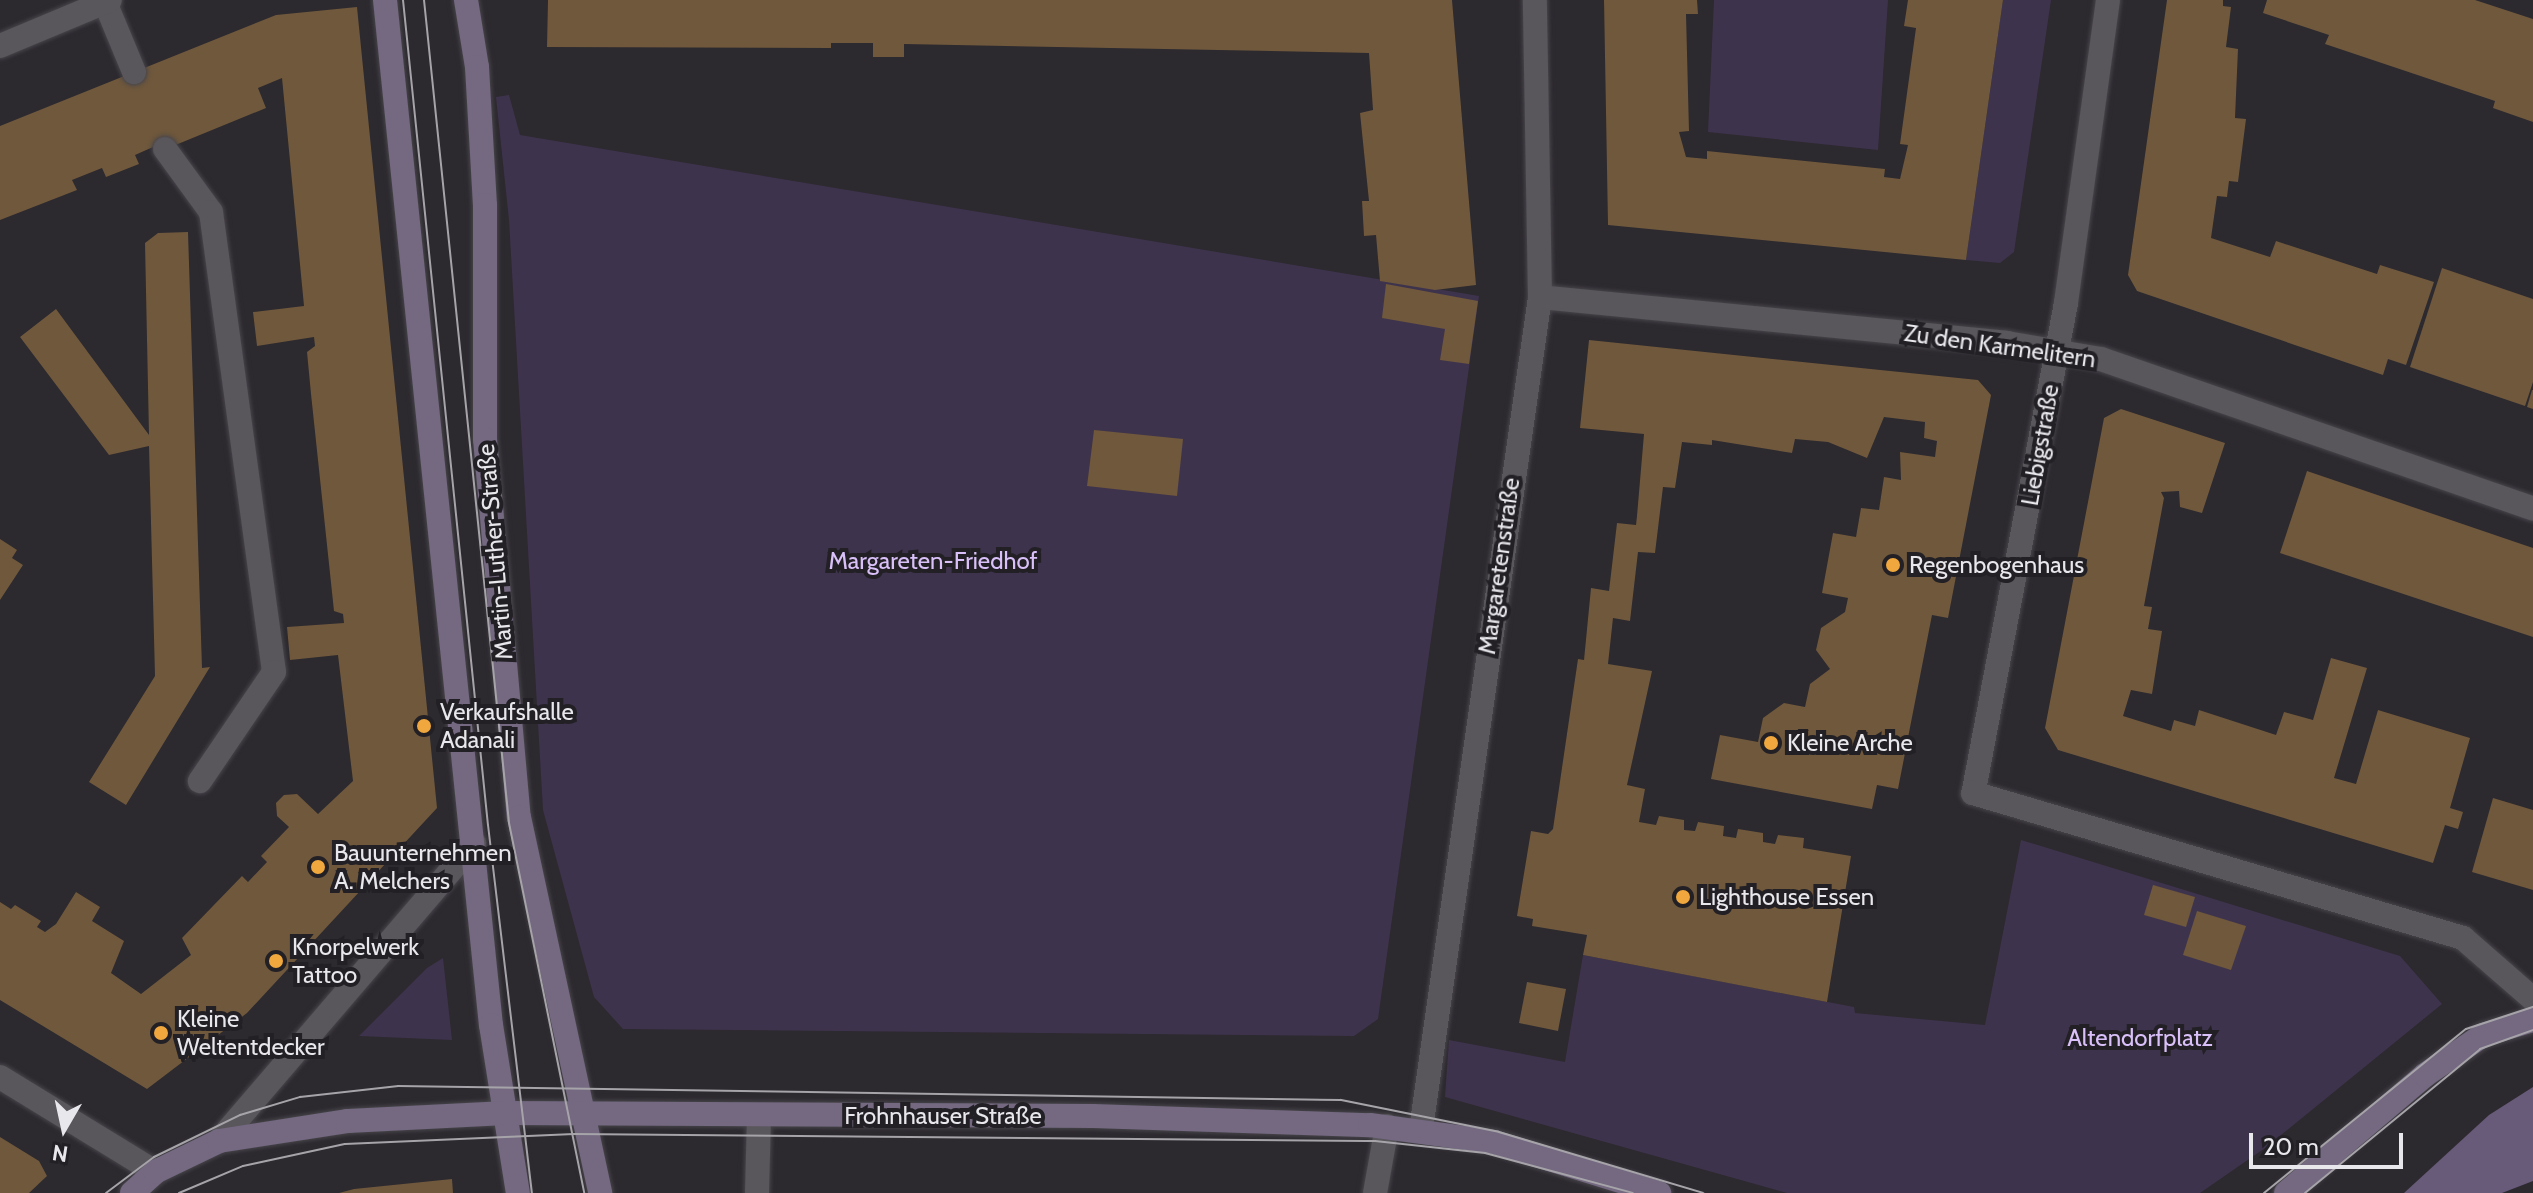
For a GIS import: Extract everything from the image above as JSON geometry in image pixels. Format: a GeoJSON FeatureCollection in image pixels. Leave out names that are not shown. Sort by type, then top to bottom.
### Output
{"type":"FeatureCollection","features":[{"type":"Feature","properties":{"kind":"main road","name":"Martin-Luther-Straße"},"geometry":{"type":"LineString","coordinates":[[385,0],[491,1025],[518,1193]]}},
{"type":"Feature","properties":{"kind":"main road","name":"Martin-Luther-Straße"},"geometry":{"type":"LineString","coordinates":[[466,0],[477,67],[485,205],[485,439],[519,817],[600,1193]]}},
{"type":"Feature","properties":{"kind":"main road"},"geometry":{"type":"LineString","coordinates":[[2286,1193],[2436,1067],[2483,1035],[2533,1020]]}},
{"type":"Feature","properties":{"kind":"main road","name":"Frohnhauser Straße"},"geometry":{"type":"LineString","coordinates":[[132,1193],[155,1172],[219,1141],[348,1121],[506,1113],[1244,1119],[1387,1126],[1494,1142],[1659,1193]]}},
{"type":"Feature","properties":{"kind":"street","name":"Margaretenstraße"},"geometry":{"type":"LineString","coordinates":[[1421,1129],[1540,297],[1535,0]]}},
{"type":"Feature","properties":{"kind":"street","name":"Liebigstraße"},"geometry":{"type":"LineString","coordinates":[[2108,0],[2057,351],[1973,793],[2463,938],[2533,999]]}},
{"type":"Feature","properties":{"kind":"street"},"geometry":{"type":"LineString","coordinates":[[0,46],[108,1],[134,72]]}},
{"type":"Feature","properties":{"kind":"street"},"geometry":{"type":"LineString","coordinates":[[165,149],[211,212],[274,672],[200,781]]}},
{"type":"Feature","properties":{"kind":"street","name":"Zu den Karmelitern"},"geometry":{"type":"LineString","coordinates":[[1540,297],[2057,351],[2101,359],[2533,509]]}},
{"type":"Feature","properties":{"kind":"street","name":"Frohnhauser Straße"},"geometry":{"type":"LineString","coordinates":[[219,1141],[474,843]]}},
{"type":"Feature","properties":{"kind":"street"},"geometry":{"type":"LineString","coordinates":[[0,1077],[155,1172]]}},
{"type":"Feature","properties":{"kind":"street"},"geometry":{"type":"LineString","coordinates":[[757,1193],[759,1116]]}},
{"type":"Feature","properties":{"kind":"street"},"geometry":{"type":"LineString","coordinates":[[1375,1193],[1387,1126]]}},
{"type":"Feature","properties":{"kind":"green space"},"geometry":{"type":"Polygon","coordinates":[[[1714,0],[1888,0],[1878,150],[1708,132],[1714,0]]]}},
{"type":"Feature","properties":{"kind":"green space"},"geometry":{"type":"Polygon","coordinates":[[[2003,0],[2051,0],[2014,252],[2000,263],[1966,260],[2003,0]]]}},
{"type":"Feature","properties":{"kind":"green space","name":"Margareten-Friedhof"},"geometry":{"type":"Polygon","coordinates":[[[509,95],[520,135],[1479,296],[1378,1019],[1354,1036],[623,1029],[594,997],[543,810],[509,220],[496,97],[509,95]]]}},
{"type":"Feature","properties":{"kind":"green space","name":"Altendorfplatz"},"geometry":{"type":"Polygon","coordinates":[[[2021,840],[2400,956],[2442,1004],[2265,1148],[2200,1193],[1787,1193],[1445,1097],[1449,1040],[1565,1062],[1583,955],[1854,1007],[1855,1013],[1985,1025],[2021,840]]]}},
{"type":"Feature","properties":{"kind":"green space"},"geometry":{"type":"Polygon","coordinates":[[[443,958],[452,1040],[359,1036],[427,968],[443,958]]]}},
{"type":"Feature","properties":{"kind":"shaded area"},"geometry":{"type":"Polygon","coordinates":[[[2533,1087],[2533,1181],[2502,1193],[2404,1193],[2489,1115],[2533,1087]]]}},
{"type":"Feature","properties":{"kind":"building"},"geometry":{"type":"Polygon","coordinates":[[[548,0],[1452,0],[1476,285],[1435,290],[1380,281],[1376,235],[1364,236],[1362,201],[1369,201],[1360,113],[1373,110],[1369,53],[904,44],[904,57],[873,57],[873,43],[831,43],[831,48],[547,47],[548,0]]]}},
{"type":"Feature","properties":{"kind":"building"},"geometry":{"type":"Polygon","coordinates":[[[1604,0],[1697,0],[1698,14],[1686,14],[1689,131],[1679,132],[1686,157],[1707,159],[1707,151],[1885,169],[1884,177],[1900,179],[1908,145],[1900,144],[1916,28],[1904,26],[1908,0],[2003,0],[1966,260],[1608,225],[1604,0]]]}},
{"type":"Feature","properties":{"kind":"building"},"geometry":{"type":"Polygon","coordinates":[[[2167,0],[2223,0],[2223,6],[2231,7],[2226,47],[2238,49],[2235,118],[2246,119],[2238,182],[2229,181],[2227,197],[2217,196],[2211,238],[2270,257],[2276,241],[2377,274],[2380,265],[2434,282],[2406,365],[2388,359],[2383,375],[2137,291],[2128,275],[2167,0]]]}},
{"type":"Feature","properties":{"kind":"building"},"geometry":{"type":"Polygon","coordinates":[[[2267,0],[2475,0],[2533,19],[2533,122],[2493,108],[2495,101],[2325,44],[2329,35],[2263,13],[2267,0]]]}},
{"type":"Feature","properties":{"kind":"building"},"geometry":{"type":"Polygon","coordinates":[[[357,7],[437,808],[247,1013],[147,1089],[0,1000],[0,902],[11,909],[15,905],[41,921],[37,927],[45,932],[56,924],[76,892],[100,907],[92,921],[124,941],[111,973],[141,994],[191,955],[182,938],[242,876],[248,882],[267,862],[261,856],[289,827],[277,816],[276,803],[284,795],[297,794],[318,814],[353,781],[338,655],[290,660],[287,627],[344,623],[343,614],[334,611],[311,394],[307,352],[315,346],[314,337],[257,346],[253,312],[304,306],[282,78],[258,88],[266,108],[156,153],[153,147],[135,155],[139,164],[106,177],[102,168],[72,180],[77,190],[0,220],[0,126],[276,15],[357,7]]]}},
{"type":"Feature","properties":{"kind":"building"},"geometry":{"type":"Polygon","coordinates":[[[188,232],[202,668],[210,667],[126,805],[89,782],[155,676],[149,446],[109,455],[20,337],[56,309],[149,435],[145,243],[158,233],[188,232]]]}},
{"type":"Feature","properties":{"kind":"building"},"geometry":{"type":"Polygon","coordinates":[[[2442,268],[2533,299],[2533,382],[2525,406],[2410,367],[2442,268]]]}},
{"type":"Feature","properties":{"kind":"building"},"geometry":{"type":"Polygon","coordinates":[[[1386,284],[1478,301],[1469,364],[1440,360],[1445,329],[1382,318],[1386,284]]]}},
{"type":"Feature","properties":{"kind":"building"},"geometry":{"type":"Polygon","coordinates":[[[1589,340],[1978,380],[1991,395],[1948,618],[1932,615],[1898,789],[1877,785],[1872,809],[1711,779],[1720,735],[1758,742],[1763,718],[1784,703],[1805,707],[1810,684],[1830,669],[1816,650],[1821,628],[1845,612],[1848,598],[1822,593],[1833,533],[1856,537],[1861,508],[1879,510],[1884,477],[1901,480],[1900,452],[1935,457],[1937,441],[1924,438],[1925,422],[1884,417],[1867,458],[1828,442],[1795,439],[1792,453],[1712,440],[1712,445],[1682,442],[1675,488],[1663,487],[1655,553],[1638,552],[1630,621],[1613,618],[1608,664],[1652,671],[1627,785],[1645,789],[1639,822],[1656,825],[1659,816],[1684,820],[1684,830],[1695,831],[1698,822],[1724,826],[1723,836],[1736,838],[1738,829],[1763,833],[1763,842],[1775,844],[1778,835],[1804,838],[1803,848],[1851,856],[1827,1002],[1583,955],[1587,935],[1532,926],[1533,919],[1517,916],[1531,831],[1548,834],[1553,829],[1578,659],[1584,660],[1591,588],[1609,591],[1617,523],[1636,525],[1644,434],[1580,428],[1589,340]]]}},
{"type":"Feature","properties":{"kind":"building"},"geometry":{"type":"Polygon","coordinates":[[[2533,390],[2533,409],[2527,407],[2533,390]]]}},
{"type":"Feature","properties":{"kind":"building"},"geometry":{"type":"Polygon","coordinates":[[[2121,409],[2225,443],[2202,513],[2180,507],[2179,491],[2161,492],[2164,498],[2144,606],[2152,607],[2148,629],[2162,631],[2152,694],[2131,690],[2123,716],[2171,731],[2174,720],[2195,726],[2199,710],[2276,735],[2284,712],[2313,720],[2331,658],[2367,668],[2334,778],[2356,784],[2378,710],[2470,738],[2450,808],[2463,812],[2458,829],[2445,825],[2433,863],[2058,750],[2045,728],[2104,418],[2121,409]]]}},
{"type":"Feature","properties":{"kind":"building"},"geometry":{"type":"Polygon","coordinates":[[[1094,430],[1183,439],[1177,496],[1087,486],[1094,430]]]}},
{"type":"Feature","properties":{"kind":"building"},"geometry":{"type":"Polygon","coordinates":[[[2307,471],[2533,548],[2533,637],[2280,553],[2307,471]]]}},
{"type":"Feature","properties":{"kind":"building"},"geometry":{"type":"Polygon","coordinates":[[[0,539],[17,550],[12,558],[23,565],[0,600],[0,539]]]}},
{"type":"Feature","properties":{"kind":"building"},"geometry":{"type":"Polygon","coordinates":[[[2493,798],[2533,810],[2533,890],[2472,872],[2493,798]]]}},
{"type":"Feature","properties":{"kind":"building"},"geometry":{"type":"Polygon","coordinates":[[[2153,885],[2195,897],[2186,927],[2144,915],[2153,885]]]}},
{"type":"Feature","properties":{"kind":"building"},"geometry":{"type":"Polygon","coordinates":[[[2197,911],[2246,926],[2231,970],[2183,955],[2197,911]]]}},
{"type":"Feature","properties":{"kind":"building"},"geometry":{"type":"Polygon","coordinates":[[[1527,982],[1566,989],[1558,1031],[1519,1023],[1527,982]]]}},
{"type":"Feature","properties":{"kind":"building"},"geometry":{"type":"Polygon","coordinates":[[[0,1137],[39,1161],[47,1176],[29,1193],[0,1193],[0,1137]]]}},
{"type":"Feature","properties":{"kind":"building"},"geometry":{"type":"Polygon","coordinates":[[[452,1179],[453,1193],[339,1193],[354,1189],[452,1179]]]}},
{"type":"Feature","properties":{"kind":"tram line"},"geometry":{"type":"LineString","coordinates":[[403,0],[488,825],[532,1193]]}},
{"type":"Feature","properties":{"kind":"tram line"},"geometry":{"type":"LineString","coordinates":[[424,0],[509,823],[584,1193]]}},
{"type":"Feature","properties":{"kind":"tram line"},"geometry":{"type":"LineString","coordinates":[[2264,1193],[2466,1029],[2533,1007]]}},
{"type":"Feature","properties":{"kind":"tram line"},"geometry":{"type":"LineString","coordinates":[[2305,1193],[2480,1049],[2533,1030]]}},
{"type":"Feature","properties":{"kind":"tram line"},"geometry":{"type":"LineString","coordinates":[[106,1193],[154,1157],[240,1115],[300,1097],[398,1086],[1341,1100],[1499,1132],[1703,1193]]}},
{"type":"Feature","properties":{"kind":"tram line"},"geometry":{"type":"LineString","coordinates":[[179,1193],[243,1166],[345,1144],[574,1134],[1375,1141],[1485,1153],[1633,1193]]}},
{"type":"Feature","properties":{"kind":"place","name":"Regenbogenhaus"},"geometry":{"type":"Point","coordinates":[1893,565]}},
{"type":"Feature","properties":{"kind":"place","name":"Verkaufshalle Adanali"},"geometry":{"type":"Point","coordinates":[424,726]}},
{"type":"Feature","properties":{"kind":"place","name":"Kleine Arche"},"geometry":{"type":"Point","coordinates":[1771,743]}},
{"type":"Feature","properties":{"kind":"place","name":"Bauunternehmen A. Melchers"},"geometry":{"type":"Point","coordinates":[318,867]}},
{"type":"Feature","properties":{"kind":"place","name":"Lighthouse Essen"},"geometry":{"type":"Point","coordinates":[1683,897]}},
{"type":"Feature","properties":{"kind":"place","name":"Knorpelwerk Tattoo"},"geometry":{"type":"Point","coordinates":[276,961]}},
{"type":"Feature","properties":{"kind":"place","name":"Kleine Weltentdecker"},"geometry":{"type":"Point","coordinates":[161,1033]}}]}
